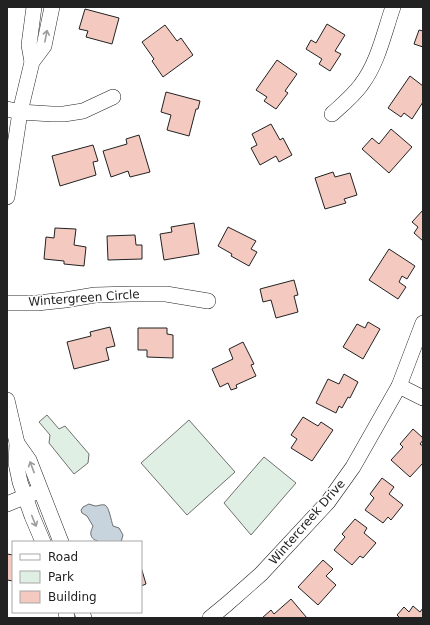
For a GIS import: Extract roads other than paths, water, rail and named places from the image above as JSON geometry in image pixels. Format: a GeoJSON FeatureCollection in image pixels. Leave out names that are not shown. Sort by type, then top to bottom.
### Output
{"type":"FeatureCollection","features":[{"type":"Feature","properties":{"kind":"street"},"geometry":{"type":"LineString","coordinates":[[32,62],[29,45],[34,7]]}},
{"type":"Feature","properties":{"kind":"street"},"geometry":{"type":"LineString","coordinates":[[7,197],[14,111],[32,62],[44,46],[52,7]]}},
{"type":"Feature","properties":{"kind":"street"},"geometry":{"type":"LineString","coordinates":[[332,114],[361,86],[369,73],[376,59],[393,7]]}},
{"type":"Feature","properties":{"kind":"street"},"geometry":{"type":"LineString","coordinates":[[14,111],[52,114],[84,111],[113,96]]}},
{"type":"Feature","properties":{"kind":"street","name":"Wintergreen Circle"},"geometry":{"type":"LineString","coordinates":[[7,303],[37,303],[95,295],[131,294],[166,294],[208,301]]}},
{"type":"Feature","properties":{"kind":"street","name":"Wintercreek Drive"},"geometry":{"type":"LineString","coordinates":[[210,618],[262,574],[328,502],[353,467],[399,386],[423,323]]}},
{"type":"Feature","properties":{"kind":"street"},"geometry":{"type":"LineString","coordinates":[[399,386],[423,398]]}},
{"type":"Feature","properties":{"kind":"street"},"geometry":{"type":"LineString","coordinates":[[7,400],[17,443],[16,463],[20,482],[43,541]]}},
{"type":"Feature","properties":{"kind":"street"},"geometry":{"type":"LineString","coordinates":[[17,443],[29,460],[61,541]]}},
{"type":"Feature","properties":{"kind":"street"},"geometry":{"type":"LineString","coordinates":[[7,504],[41,490]]}}]}
